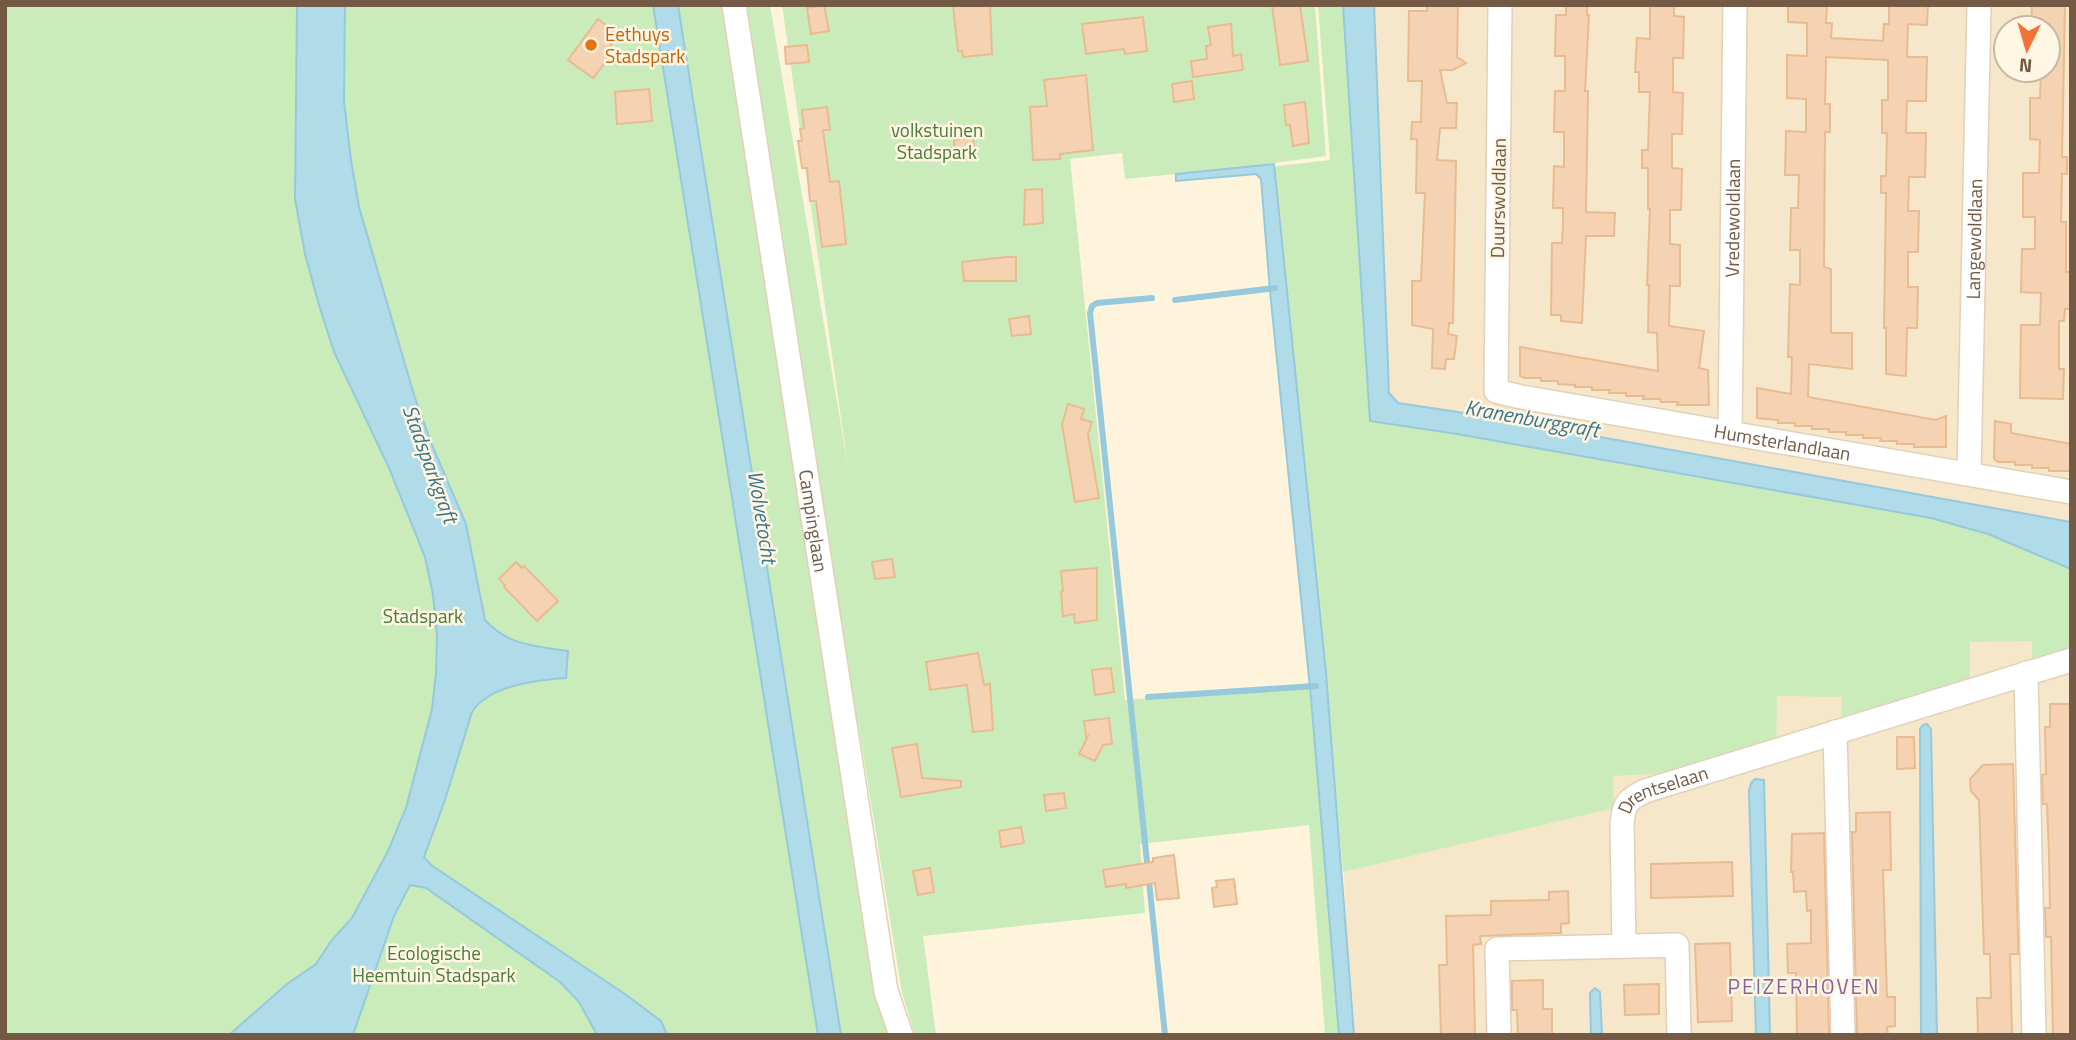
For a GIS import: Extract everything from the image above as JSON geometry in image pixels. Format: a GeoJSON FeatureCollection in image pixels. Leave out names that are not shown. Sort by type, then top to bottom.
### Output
{"type":"FeatureCollection","features":[{"type":"Feature","properties":{"kind":"street","name":"Campinglaan"},"geometry":{"type":"LineString","coordinates":[[734,5],[886,990],[901,1035]]}},
{"type":"Feature","properties":{"kind":"street","name":"Duurswoldlaan"},"geometry":{"type":"LineString","coordinates":[[1496,391],[1500,5]]}},
{"type":"Feature","properties":{"kind":"street","name":"Vredewoldlaan"},"geometry":{"type":"LineString","coordinates":[[1730,432],[1735,5]]}},
{"type":"Feature","properties":{"kind":"street","name":"Langewoldlaan"},"geometry":{"type":"LineString","coordinates":[[1969,473],[1979,5]]}},
{"type":"Feature","properties":{"kind":"street","name":"Humsterlandlaan"},"geometry":{"type":"LineString","coordinates":[[1496,391],[2071,492]]}},
{"type":"Feature","properties":{"kind":"street","name":"Drentselaan"},"geometry":{"type":"LineString","coordinates":[[1624,946],[1622,824],[1625,804],[1633,797],[1645,791],[2071,660]]}},
{"type":"Feature","properties":{"kind":"street"},"geometry":{"type":"LineString","coordinates":[[2026,673],[2034,1035]]}},
{"type":"Feature","properties":{"kind":"street"},"geometry":{"type":"LineString","coordinates":[[1835,732],[1843,1035]]}},
{"type":"Feature","properties":{"kind":"street"},"geometry":{"type":"LineString","coordinates":[[1499,1035],[1497,949],[1677,945],[1679,1035]]}},
{"type":"Feature","properties":{"kind":"shaded area"},"geometry":{"type":"Polygon","coordinates":[[[1348,5],[2071,5],[2071,1035],[1351,1035],[1344,876],[1341,444],[1348,5]]]}},
{"type":"Feature","properties":{"kind":"green space","name":"Stadspark"},"geometry":{"type":"Polygon","coordinates":[[[5,5],[770,5],[848,467],[782,5],[1315,5],[1326,156],[1125,179],[1122,153],[1070,159],[1125,700],[1309,683],[1339,1035],[1325,1035],[1309,825],[1140,844],[1145,913],[923,936],[936,1035],[915,1035],[902,993],[858,723],[896,1035],[5,1035],[5,5]]]}},
{"type":"Feature","properties":{"kind":"green space"},"geometry":{"type":"Polygon","coordinates":[[[1318,5],[1343,5],[1370,421],[1893,511],[1931,518],[1988,534],[2071,569],[2071,652],[2032,662],[2032,641],[1970,642],[1970,682],[1842,721],[1841,697],[1777,696],[1776,744],[1675,773],[1613,776],[1614,808],[1343,872],[1310,519],[1270,167],[1330,160],[1318,5]]]}},
{"type":"Feature","properties":{"kind":"water","name":"Stadsparkgraft"},"geometry":{"type":"Polygon","coordinates":[[[297,5],[345,5],[344,101],[359,207],[414,395],[466,524],[485,620],[513,640],[568,651],[566,678],[542,680],[502,690],[480,703],[472,712],[424,857],[431,865],[625,994],[661,1021],[667,1035],[597,1035],[579,1002],[560,982],[426,888],[410,885],[394,916],[353,1035],[229,1035],[287,984],[316,964],[331,941],[352,918],[388,851],[406,808],[432,709],[436,673],[437,636],[433,595],[425,557],[389,468],[334,352],[305,254],[295,199],[297,5]]]}},
{"type":"Feature","properties":{"kind":"water"},"geometry":{"type":"Polygon","coordinates":[[[653,5],[678,5],[841,1035],[818,1035],[653,5]]]}},
{"type":"Feature","properties":{"kind":"water"},"geometry":{"type":"Polygon","coordinates":[[[1343,5],[1374,5],[1389,393],[1398,403],[1478,415],[2071,522],[2071,569],[1988,534],[1931,518],[1370,421],[1343,5]]]}},
{"type":"Feature","properties":{"kind":"water"},"geometry":{"type":"Polygon","coordinates":[[[1274,164],[1326,673],[1354,1035],[1339,1035],[1311,698],[1261,179],[1256,174],[1176,181],[1176,174],[1274,164]]]}},
{"type":"Feature","properties":{"kind":"water"},"geometry":{"type":"Polygon","coordinates":[[[1927,724],[1931,729],[1937,1035],[1921,1035],[1920,729],[1927,724]]]}},
{"type":"Feature","properties":{"kind":"water"},"geometry":{"type":"Polygon","coordinates":[[[1755,779],[1764,780],[1770,1035],[1756,1035],[1749,791],[1755,779]]]}},
{"type":"Feature","properties":{"kind":"water"},"geometry":{"type":"Polygon","coordinates":[[[1595,988],[1600,992],[1602,1035],[1591,1035],[1590,993],[1595,988]]]}},
{"type":"Feature","properties":{"kind":"building"},"geometry":{"type":"Polygon","coordinates":[[[824,5],[829,31],[811,34],[807,8],[824,5]]]}},
{"type":"Feature","properties":{"kind":"building"},"geometry":{"type":"Polygon","coordinates":[[[953,5],[990,5],[992,54],[963,57],[962,51],[958,51],[953,5]]]}},
{"type":"Feature","properties":{"kind":"building"},"geometry":{"type":"Polygon","coordinates":[[[1272,5],[1300,5],[1308,61],[1280,65],[1272,5]]]}},
{"type":"Feature","properties":{"kind":"building"},"geometry":{"type":"Polygon","coordinates":[[[1427,5],[1458,5],[1457,57],[1466,63],[1453,70],[1440,70],[1447,103],[1457,103],[1456,128],[1440,128],[1437,160],[1456,161],[1453,323],[1449,323],[1448,334],[1457,336],[1454,359],[1446,359],[1445,369],[1432,368],[1433,329],[1412,325],[1412,281],[1421,281],[1425,193],[1416,193],[1417,139],[1411,139],[1412,122],[1421,122],[1422,81],[1408,81],[1409,11],[1427,11],[1427,5]]]}},
{"type":"Feature","properties":{"kind":"building"},"geometry":{"type":"Polygon","coordinates":[[[1566,5],[1587,5],[1589,15],[1585,91],[1588,91],[1586,212],[1615,213],[1614,236],[1586,236],[1582,323],[1561,321],[1561,315],[1551,315],[1552,243],[1562,243],[1563,225],[1563,208],[1553,208],[1554,166],[1564,167],[1564,132],[1554,132],[1555,91],[1565,91],[1565,56],[1555,56],[1556,15],[1566,15],[1566,5]]]}},
{"type":"Feature","properties":{"kind":"building"},"geometry":{"type":"Polygon","coordinates":[[[1650,5],[1674,5],[1674,16],[1684,17],[1683,58],[1673,58],[1673,92],[1683,93],[1682,134],[1672,134],[1672,168],[1682,169],[1681,210],[1670,210],[1670,244],[1680,245],[1680,286],[1670,286],[1669,326],[1704,331],[1699,368],[1708,370],[1709,405],[1677,405],[1678,402],[1661,402],[1660,399],[1643,399],[1644,396],[1626,396],[1626,393],[1609,393],[1610,390],[1592,390],[1592,387],[1575,387],[1558,384],[1558,381],[1541,381],[1541,378],[1520,376],[1520,347],[1658,371],[1657,333],[1648,332],[1650,209],[1648,168],[1642,168],[1642,150],[1648,150],[1650,92],[1639,92],[1639,72],[1635,72],[1637,38],[1650,39],[1650,5]]]}},
{"type":"Feature","properties":{"kind":"building"},"geometry":{"type":"Polygon","coordinates":[[[1788,5],[1827,5],[1826,23],[1832,23],[1831,38],[1883,41],[1884,24],[1889,24],[1889,5],[1928,5],[1927,25],[1908,24],[1907,57],[1927,57],[1926,101],[1907,101],[1906,133],[1926,133],[1925,177],[1909,177],[1908,211],[1919,211],[1918,252],[1908,252],[1908,287],[1918,287],[1917,328],[1907,328],[1906,376],[1886,374],[1886,193],[1881,193],[1881,176],[1886,176],[1887,133],[1882,133],[1882,100],[1888,100],[1888,60],[1826,57],[1825,104],[1830,104],[1830,132],[1825,132],[1824,267],[1831,269],[1831,333],[1852,333],[1852,369],[1809,364],[1808,397],[1936,420],[1946,416],[1946,447],[1914,447],[1914,444],[1897,444],[1897,441],[1880,441],[1881,438],[1863,438],[1863,435],[1846,435],[1846,432],[1829,432],[1829,429],[1812,429],[1812,426],[1795,426],[1795,423],[1778,423],[1778,420],[1757,418],[1757,388],[1791,394],[1792,357],[1788,357],[1790,284],[1800,285],[1800,250],[1790,250],[1791,208],[1798,208],[1799,175],[1785,175],[1786,131],[1806,132],[1806,99],[1787,98],[1787,55],[1807,56],[1807,23],[1788,22],[1788,5]]]}},
{"type":"Feature","properties":{"kind":"building"},"geometry":{"type":"Polygon","coordinates":[[[2032,5],[2065,5],[2062,157],[2067,157],[2067,174],[2062,174],[2061,222],[2066,222],[2066,272],[2071,272],[2071,309],[2065,309],[2064,321],[2059,321],[2059,369],[2064,369],[2063,399],[2020,398],[2021,325],[2040,325],[2041,293],[2021,292],[2022,249],[2035,249],[2035,217],[2023,217],[2023,173],[2039,173],[2040,140],[2030,139],[2030,98],[2040,98],[2041,84],[2062,84],[2062,14],[2032,14],[2032,5]]]}},
{"type":"Feature","properties":{"kind":"building"},"geometry":{"type":"Polygon","coordinates":[[[1143,17],[1147,51],[1125,54],[1124,49],[1086,54],[1082,24],[1143,17]]]}},
{"type":"Feature","properties":{"kind":"building"},"geometry":{"type":"Polygon","coordinates":[[[598,19],[615,32],[611,38],[614,41],[605,53],[610,56],[593,78],[568,60],[598,19]]]}},
{"type":"Feature","properties":{"kind":"building"},"geometry":{"type":"Polygon","coordinates":[[[1231,24],[1233,56],[1241,54],[1243,70],[1193,77],[1191,61],[1207,59],[1206,46],[1211,45],[1208,27],[1231,24]]]}},
{"type":"Feature","properties":{"kind":"building"},"geometry":{"type":"Polygon","coordinates":[[[807,45],[809,62],[786,64],[785,47],[807,45]]]}},
{"type":"Feature","properties":{"kind":"building"},"geometry":{"type":"Polygon","coordinates":[[[1086,75],[1093,150],[1060,154],[1060,159],[1033,160],[1030,107],[1047,106],[1044,80],[1086,75]]]}},
{"type":"Feature","properties":{"kind":"building"},"geometry":{"type":"Polygon","coordinates":[[[1192,81],[1194,99],[1174,102],[1172,84],[1192,81]]]}},
{"type":"Feature","properties":{"kind":"building"},"geometry":{"type":"Polygon","coordinates":[[[649,89],[652,121],[617,124],[615,92],[649,89]]]}},
{"type":"Feature","properties":{"kind":"building"},"geometry":{"type":"Polygon","coordinates":[[[1305,102],[1309,143],[1293,146],[1290,125],[1286,125],[1284,105],[1305,102]]]}},
{"type":"Feature","properties":{"kind":"building"},"geometry":{"type":"Polygon","coordinates":[[[827,107],[830,130],[823,130],[830,182],[839,181],[846,244],[822,247],[816,201],[810,201],[807,168],[802,168],[798,141],[802,141],[800,129],[804,128],[802,110],[827,107]]]}},
{"type":"Feature","properties":{"kind":"building"},"geometry":{"type":"Polygon","coordinates":[[[973,137],[975,159],[956,161],[954,140],[973,137]]]}},
{"type":"Feature","properties":{"kind":"building"},"geometry":{"type":"Polygon","coordinates":[[[1042,189],[1043,223],[1024,225],[1025,190],[1042,189]]]}},
{"type":"Feature","properties":{"kind":"building"},"geometry":{"type":"Polygon","coordinates":[[[1016,257],[1016,281],[964,281],[962,262],[1016,257]]]}},
{"type":"Feature","properties":{"kind":"building"},"geometry":{"type":"Polygon","coordinates":[[[1029,316],[1031,334],[1012,336],[1009,319],[1029,316]]]}},
{"type":"Feature","properties":{"kind":"building"},"geometry":{"type":"Polygon","coordinates":[[[1068,404],[1084,409],[1081,419],[1092,422],[1088,434],[1099,498],[1075,502],[1062,424],[1068,404]]]}},
{"type":"Feature","properties":{"kind":"building"},"geometry":{"type":"Polygon","coordinates":[[[1995,421],[2011,424],[2011,433],[2071,444],[2071,471],[2049,471],[2049,468],[2032,468],[2032,465],[2015,465],[2015,462],[1998,462],[1994,459],[1995,421]]]}},
{"type":"Feature","properties":{"kind":"building"},"geometry":{"type":"Polygon","coordinates":[[[892,559],[895,577],[875,579],[872,562],[892,559]]]}},
{"type":"Feature","properties":{"kind":"building"},"geometry":{"type":"Polygon","coordinates":[[[516,562],[522,568],[524,566],[558,601],[537,621],[499,579],[516,562]]]}},
{"type":"Feature","properties":{"kind":"building"},"geometry":{"type":"Polygon","coordinates":[[[1097,568],[1097,620],[1075,623],[1074,614],[1063,616],[1061,571],[1097,568]]]}},
{"type":"Feature","properties":{"kind":"building"},"geometry":{"type":"Polygon","coordinates":[[[978,653],[984,685],[990,684],[993,730],[973,732],[967,685],[930,690],[926,662],[978,653]]]}},
{"type":"Feature","properties":{"kind":"building"},"geometry":{"type":"Polygon","coordinates":[[[1111,668],[1114,692],[1095,695],[1092,670],[1111,668]]]}},
{"type":"Feature","properties":{"kind":"building"},"geometry":{"type":"Polygon","coordinates":[[[2050,704],[2071,704],[2071,1035],[2053,1035],[2051,937],[2046,937],[2045,908],[2050,908],[2049,854],[2047,804],[2043,804],[2042,775],[2046,774],[2045,727],[2050,727],[2050,704]]]}},
{"type":"Feature","properties":{"kind":"building"},"geometry":{"type":"Polygon","coordinates":[[[1109,718],[1112,744],[1103,745],[1095,761],[1079,754],[1088,736],[1086,737],[1084,721],[1109,718]]]}},
{"type":"Feature","properties":{"kind":"building"},"geometry":{"type":"Polygon","coordinates":[[[1897,737],[1914,737],[1915,768],[1897,769],[1897,737]]]}},
{"type":"Feature","properties":{"kind":"building"},"geometry":{"type":"Polygon","coordinates":[[[917,744],[922,778],[961,781],[961,787],[901,797],[892,748],[917,744]]]}},
{"type":"Feature","properties":{"kind":"building"},"geometry":{"type":"Polygon","coordinates":[[[2013,764],[2018,954],[2010,954],[2012,1035],[1978,1035],[1977,998],[1991,998],[1990,954],[1984,954],[1979,800],[1971,791],[1970,779],[1983,765],[2013,764]]]}},
{"type":"Feature","properties":{"kind":"building"},"geometry":{"type":"Polygon","coordinates":[[[1064,793],[1066,808],[1046,811],[1044,795],[1064,793]]]}},
{"type":"Feature","properties":{"kind":"building"},"geometry":{"type":"Polygon","coordinates":[[[1890,812],[1891,870],[1883,870],[1887,997],[1895,997],[1895,1026],[1887,1027],[1888,1035],[1857,1035],[1852,832],[1856,832],[1856,813],[1890,812]]]}},
{"type":"Feature","properties":{"kind":"building"},"geometry":{"type":"Polygon","coordinates":[[[1021,827],[1024,843],[1001,847],[999,831],[1021,827]]]}},
{"type":"Feature","properties":{"kind":"building"},"geometry":{"type":"Polygon","coordinates":[[[1824,833],[1829,1035],[1797,1035],[1796,973],[1788,973],[1787,944],[1811,943],[1811,910],[1807,911],[1806,891],[1794,892],[1791,872],[1792,834],[1824,833]]]}},
{"type":"Feature","properties":{"kind":"building"},"geometry":{"type":"Polygon","coordinates":[[[1174,855],[1179,898],[1157,900],[1155,883],[1126,888],[1126,884],[1106,887],[1103,870],[1153,862],[1153,858],[1174,855]]]}},
{"type":"Feature","properties":{"kind":"building"},"geometry":{"type":"Polygon","coordinates":[[[1732,862],[1733,896],[1651,898],[1651,864],[1732,862]]]}},
{"type":"Feature","properties":{"kind":"building"},"geometry":{"type":"Polygon","coordinates":[[[930,868],[934,892],[918,895],[913,871],[930,868]]]}},
{"type":"Feature","properties":{"kind":"building"},"geometry":{"type":"Polygon","coordinates":[[[1234,879],[1237,904],[1214,907],[1212,888],[1217,887],[1216,881],[1234,879]]]}},
{"type":"Feature","properties":{"kind":"building"},"geometry":{"type":"Polygon","coordinates":[[[1568,891],[1569,923],[1561,924],[1561,933],[1480,936],[1481,944],[1473,945],[1475,1035],[1441,1035],[1439,965],[1447,965],[1446,916],[1491,915],[1491,901],[1549,900],[1549,892],[1568,891]]]}},
{"type":"Feature","properties":{"kind":"building"},"geometry":{"type":"Polygon","coordinates":[[[1730,943],[1732,1021],[1698,1022],[1695,944],[1730,943]]]}},
{"type":"Feature","properties":{"kind":"building"},"geometry":{"type":"Polygon","coordinates":[[[1543,980],[1543,1009],[1552,1009],[1552,1035],[1518,1035],[1517,1010],[1512,1010],[1512,981],[1543,980]]]}},
{"type":"Feature","properties":{"kind":"building"},"geometry":{"type":"Polygon","coordinates":[[[1659,984],[1659,1014],[1625,1015],[1624,985],[1659,984]]]}},
{"type":"Feature","properties":{"kind":"waterway"},"geometry":{"type":"LineString","coordinates":[[1175,300],[1275,288]]}},
{"type":"Feature","properties":{"kind":"waterway"},"geometry":{"type":"LineString","coordinates":[[1152,298],[1097,303],[1092,306],[1090,313],[1165,1035]]}},
{"type":"Feature","properties":{"kind":"waterway"},"geometry":{"type":"LineString","coordinates":[[1148,697],[1316,686]]}},
{"type":"Feature","properties":{"kind":"place","name":"Eethuys Stadspark"},"geometry":{"type":"Point","coordinates":[591,45]}},
{"type":"Feature","properties":{"kind":"district","name":"PEIZERHOVEN"},"geometry":{"type":"Point","coordinates":[1804,987]}},
{"type":"Feature","properties":{"kind":"park label","name":"volkstuinen Stadspark"},"geometry":{"type":"Point","coordinates":[937,141]}},
{"type":"Feature","properties":{"kind":"park label","name":"Ecologische Heemtuin Stadspark"},"geometry":{"type":"Point","coordinates":[434,964]}},
{"type":"Feature","properties":{"kind":"water label","name":"Kranenburggraft"},"geometry":{"type":"Point","coordinates":[1532,419]}},
{"type":"Feature","properties":{"kind":"water label","name":"Wolvetocht"},"geometry":{"type":"Point","coordinates":[762,517]}}]}
